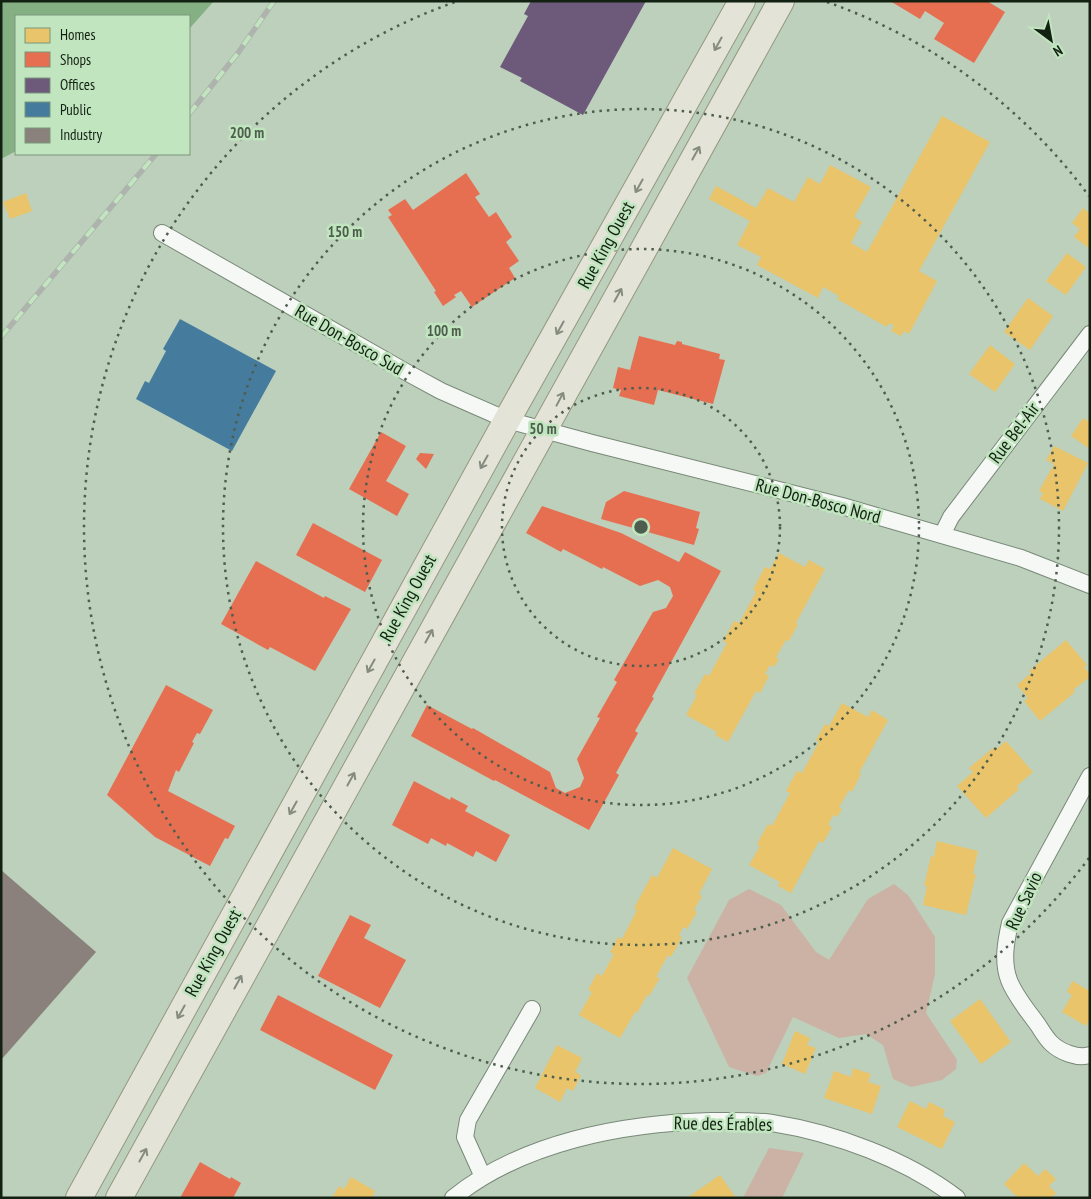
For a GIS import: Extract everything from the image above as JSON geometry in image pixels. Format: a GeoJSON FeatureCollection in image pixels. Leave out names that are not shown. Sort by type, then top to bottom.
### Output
{"type":"FeatureCollection","features":[{"type":"Feature","properties":{"kind":"main road","name":"Rue King Ouest"},"geometry":{"type":"LineString","coordinates":[[79,1198],[507,420],[742,1]]}},
{"type":"Feature","properties":{"kind":"main road","name":"Rue King Ouest"},"geometry":{"type":"LineString","coordinates":[[119,1198],[781,1]]}},
{"type":"Feature","properties":{"kind":"street","name":"Rue Don-Bosco Sud"},"geometry":{"type":"LineString","coordinates":[[162,233],[441,391],[507,420],[543,430]]}},
{"type":"Feature","properties":{"kind":"street","name":"Rue Bel-Air"},"geometry":{"type":"LineString","coordinates":[[942,535],[951,516],[1090,334]]}},
{"type":"Feature","properties":{"kind":"street","name":"Rue Don-Bosco Nord"},"geometry":{"type":"LineString","coordinates":[[543,430],[842,506],[1021,558],[1090,585]]}},
{"type":"Feature","properties":{"kind":"street","name":"Rue Savio"},"geometry":{"type":"LineString","coordinates":[[1090,776],[1010,923],[1005,958],[1008,979],[1017,996],[1051,1044],[1066,1053],[1085,1057],[1090,1056]]}},
{"type":"Feature","properties":{"kind":"street"},"geometry":{"type":"LineString","coordinates":[[483,1177],[466,1138],[468,1120],[532,1009]]}},
{"type":"Feature","properties":{"kind":"street","name":"Rue des Érables"},"geometry":{"type":"LineString","coordinates":[[453,1198],[483,1177],[510,1163],[538,1152],[610,1131],[657,1124],[738,1121],[771,1123],[841,1140],[919,1172],[957,1198]]}},
{"type":"Feature","properties":{"kind":"shaded area"},"geometry":{"type":"Polygon","coordinates":[[[1,1],[214,1],[190,28],[190,15],[15,15],[15,152],[1,159],[1,1]]]}},
{"type":"Feature","properties":{"kind":"shaded area"},"geometry":{"type":"Polygon","coordinates":[[[894,884],[908,895],[935,937],[935,974],[926,1013],[957,1060],[956,1069],[942,1080],[911,1087],[893,1079],[883,1045],[866,1034],[839,1038],[793,1017],[766,1073],[757,1076],[729,1067],[687,978],[729,900],[749,889],[781,905],[816,952],[829,960],[868,899],[894,884]]]}},
{"type":"Feature","properties":{"kind":"shaded area"},"geometry":{"type":"Polygon","coordinates":[[[769,1148],[804,1153],[782,1198],[743,1198],[769,1148]]]}},
{"type":"Feature","properties":{"kind":"building: Homes"},"geometry":{"type":"Polygon","coordinates":[[[942,116],[990,142],[919,271],[937,281],[909,334],[904,331],[901,336],[891,331],[894,326],[889,323],[887,327],[837,299],[839,296],[823,287],[818,298],[757,265],[761,257],[737,245],[750,221],[709,199],[716,186],[756,208],[768,188],[794,202],[808,177],[820,184],[830,165],[871,187],[854,217],[862,222],[851,243],[867,252],[942,116]]]}},
{"type":"Feature","properties":{"kind":"building: Homes"},"geometry":{"type":"Polygon","coordinates":[[[26,193],[32,211],[10,219],[3,202],[26,193]]]}},
{"type":"Feature","properties":{"kind":"building: Homes"},"geometry":{"type":"Polygon","coordinates":[[[1083,208],[1090,214],[1090,249],[1074,237],[1080,229],[1072,223],[1083,208]]]}},
{"type":"Feature","properties":{"kind":"building: Homes"},"geometry":{"type":"Polygon","coordinates":[[[1067,253],[1086,267],[1066,295],[1046,281],[1067,253]]]}},
{"type":"Feature","properties":{"kind":"building: Homes"},"geometry":{"type":"Polygon","coordinates":[[[1028,298],[1053,316],[1030,350],[1004,332],[1028,298]]]}},
{"type":"Feature","properties":{"kind":"building: Homes"},"geometry":{"type":"Polygon","coordinates":[[[990,345],[1015,364],[995,392],[969,374],[990,345]]]}},
{"type":"Feature","properties":{"kind":"building: Homes"},"geometry":{"type":"Polygon","coordinates":[[[1090,417],[1090,449],[1071,436],[1083,418],[1087,421],[1090,417]]]}},
{"type":"Feature","properties":{"kind":"building: Homes"},"geometry":{"type":"Polygon","coordinates":[[[1054,446],[1088,463],[1063,511],[1040,499],[1043,493],[1039,491],[1054,464],[1046,460],[1054,446]]]}},
{"type":"Feature","properties":{"kind":"building: Homes"},"geometry":{"type":"Polygon","coordinates":[[[779,553],[805,567],[809,560],[825,569],[796,623],[798,624],[789,641],[786,640],[776,657],[779,659],[774,667],[770,665],[765,674],[769,676],[760,693],[756,691],[728,742],[715,735],[717,732],[686,715],[697,695],[694,694],[705,674],[709,676],[727,643],[723,641],[734,621],[739,623],[756,592],[753,589],[765,567],[770,569],[779,553]]]}},
{"type":"Feature","properties":{"kind":"building: Homes"},"geometry":{"type":"Polygon","coordinates":[[[1066,640],[1087,665],[1084,667],[1090,674],[1090,677],[1040,721],[1024,701],[1028,698],[1017,685],[1031,673],[1029,671],[1066,640]]]}},
{"type":"Feature","properties":{"kind":"building: Homes"},"geometry":{"type":"Polygon","coordinates":[[[842,703],[868,717],[872,710],[888,720],[859,773],[861,774],[852,792],[849,790],[839,807],[842,809],[837,817],[833,815],[828,825],[832,827],[823,843],[819,841],[791,893],[778,886],[780,882],[749,865],[760,846],[757,844],[768,824],[772,826],[790,793],[786,791],[797,771],[802,773],[819,742],[816,740],[825,724],[829,726],[842,703]]]}},
{"type":"Feature","properties":{"kind":"building: Homes"},"geometry":{"type":"Polygon","coordinates":[[[1006,741],[1033,772],[1017,786],[1019,789],[986,818],[957,786],[973,772],[969,768],[993,748],[995,750],[1006,741]]]}},
{"type":"Feature","properties":{"kind":"building: Homes"},"geometry":{"type":"Polygon","coordinates":[[[937,841],[978,851],[973,874],[976,874],[966,915],[923,905],[927,886],[924,886],[931,856],[934,857],[937,841]]]}},
{"type":"Feature","properties":{"kind":"building: Homes"},"geometry":{"type":"Polygon","coordinates":[[[673,848],[712,869],[699,894],[702,896],[694,910],[697,912],[687,929],[683,927],[679,936],[682,937],[671,957],[668,955],[656,977],[660,978],[649,996],[647,995],[637,1013],[635,1012],[620,1038],[579,1015],[592,992],[588,990],[597,973],[602,976],[614,954],[610,952],[618,937],[622,939],[637,910],[634,908],[652,875],[657,878],[673,848]]]}},
{"type":"Feature","properties":{"kind":"building: Homes"},"geometry":{"type":"Polygon","coordinates":[[[1072,981],[1090,991],[1090,1019],[1086,1026],[1062,1012],[1072,995],[1067,992],[1072,981]]]}},
{"type":"Feature","properties":{"kind":"building: Homes"},"geometry":{"type":"Polygon","coordinates":[[[980,999],[1011,1042],[981,1064],[950,1021],[980,999]]]}},
{"type":"Feature","properties":{"kind":"building: Homes"},"geometry":{"type":"Polygon","coordinates":[[[795,1031],[810,1038],[807,1045],[816,1048],[805,1074],[782,1064],[795,1031]]]}},
{"type":"Feature","properties":{"kind":"building: Homes"},"geometry":{"type":"Polygon","coordinates":[[[557,1045],[582,1058],[575,1072],[581,1075],[573,1091],[567,1088],[560,1102],[535,1088],[557,1045]]]}},
{"type":"Feature","properties":{"kind":"building: Homes"},"geometry":{"type":"Polygon","coordinates":[[[853,1068],[871,1074],[868,1082],[881,1086],[872,1114],[824,1098],[834,1071],[851,1077],[853,1068]]]}},
{"type":"Feature","properties":{"kind":"building: Homes"},"geometry":{"type":"Polygon","coordinates":[[[910,1101],[926,1109],[929,1102],[945,1110],[943,1116],[955,1122],[942,1149],[897,1127],[910,1101]]]}},
{"type":"Feature","properties":{"kind":"building: Homes"},"geometry":{"type":"Polygon","coordinates":[[[1024,1163],[1038,1176],[1045,1169],[1056,1179],[1049,1186],[1056,1193],[1051,1198],[1018,1198],[1004,1184],[1024,1163]]]}},
{"type":"Feature","properties":{"kind":"building: Homes"},"geometry":{"type":"Polygon","coordinates":[[[720,1175],[736,1198],[687,1198],[720,1175]]]}},
{"type":"Feature","properties":{"kind":"building: Homes"},"geometry":{"type":"Polygon","coordinates":[[[351,1177],[375,1191],[372,1198],[332,1198],[339,1186],[344,1189],[351,1177]]]}},
{"type":"Feature","properties":{"kind":"building: Shops"},"geometry":{"type":"Polygon","coordinates":[[[890,1],[987,1],[1005,12],[974,63],[934,39],[944,23],[925,11],[920,19],[890,1]]]}},
{"type":"Feature","properties":{"kind":"building: Shops"},"geometry":{"type":"Polygon","coordinates":[[[466,173],[480,194],[475,197],[489,217],[496,212],[512,237],[506,242],[519,261],[509,268],[515,278],[472,307],[461,291],[443,306],[434,292],[436,291],[388,217],[392,215],[388,210],[405,199],[413,210],[466,173]]]}},
{"type":"Feature","properties":{"kind":"building: Shops"},"geometry":{"type":"Polygon","coordinates":[[[639,336],[675,345],[677,341],[682,342],[682,344],[720,354],[719,359],[725,360],[713,404],[658,390],[654,405],[619,396],[621,390],[613,388],[618,367],[630,370],[639,336]]]}},
{"type":"Feature","properties":{"kind":"building: Shops"},"geometry":{"type":"Polygon","coordinates":[[[381,432],[406,446],[386,481],[409,494],[397,516],[349,489],[381,432]]]}},
{"type":"Feature","properties":{"kind":"building: Shops"},"geometry":{"type":"Polygon","coordinates":[[[420,453],[434,454],[426,469],[416,459],[420,453]]]}},
{"type":"Feature","properties":{"kind":"building: Shops"},"geometry":{"type":"Polygon","coordinates":[[[624,491],[700,512],[696,528],[699,529],[694,545],[601,519],[606,502],[624,491]]]}},
{"type":"Feature","properties":{"kind":"building: Shops"},"geometry":{"type":"Polygon","coordinates":[[[542,506],[621,533],[679,562],[685,552],[721,571],[652,697],[654,698],[635,731],[638,733],[616,773],[619,775],[589,830],[411,736],[427,705],[473,728],[550,772],[556,788],[565,793],[580,787],[584,778],[577,759],[600,718],[597,717],[617,682],[614,680],[653,612],[666,608],[673,596],[670,587],[658,580],[640,586],[563,549],[561,552],[526,533],[542,506]]]}},
{"type":"Feature","properties":{"kind":"building: Shops"},"geometry":{"type":"Polygon","coordinates":[[[313,523],[382,560],[365,592],[296,555],[313,523]]]}},
{"type":"Feature","properties":{"kind":"building: Shops"},"geometry":{"type":"Polygon","coordinates":[[[256,561],[324,598],[325,596],[351,609],[315,671],[270,647],[268,650],[221,624],[256,561]]]}},
{"type":"Feature","properties":{"kind":"building: Shops"},"geometry":{"type":"Polygon","coordinates":[[[166,685],[213,710],[200,734],[197,733],[192,742],[194,743],[179,772],[176,770],[168,791],[235,826],[228,839],[225,838],[210,866],[155,837],[107,795],[166,685]]]}},
{"type":"Feature","properties":{"kind":"building: Shops"},"geometry":{"type":"Polygon","coordinates":[[[414,781],[450,800],[451,797],[468,806],[465,811],[510,835],[496,862],[476,851],[473,857],[447,843],[446,846],[431,838],[428,844],[392,825],[414,781]]]}},
{"type":"Feature","properties":{"kind":"building: Shops"},"geometry":{"type":"Polygon","coordinates":[[[350,915],[371,925],[364,938],[406,960],[380,1008],[318,976],[350,915]]]}},
{"type":"Feature","properties":{"kind":"building: Shops"},"geometry":{"type":"Polygon","coordinates":[[[278,995],[393,1055],[375,1090],[260,1030],[278,995]]]}},
{"type":"Feature","properties":{"kind":"building: Shops"},"geometry":{"type":"Polygon","coordinates":[[[200,1162],[241,1183],[233,1198],[180,1198],[200,1162]]]}},
{"type":"Feature","properties":{"kind":"building: Offices"},"geometry":{"type":"Polygon","coordinates":[[[531,1],[646,1],[583,115],[520,81],[522,78],[500,67],[528,16],[524,14],[531,1]]]}},
{"type":"Feature","properties":{"kind":"building: Public"},"geometry":{"type":"Polygon","coordinates":[[[180,319],[276,371],[232,451],[136,399],[145,381],[149,383],[166,351],[163,349],[180,319]]]}},
{"type":"Feature","properties":{"kind":"building: Industry"},"geometry":{"type":"Polygon","coordinates":[[[1,870],[96,952],[1,1060],[1,870]]]}},
{"type":"Feature","properties":{"kind":"railway"},"geometry":{"type":"LineString","coordinates":[[190,113],[238,53],[274,1]]}},
{"type":"Feature","properties":{"kind":"railway"},"geometry":{"type":"LineString","coordinates":[[1,337],[155,155]]}}]}
